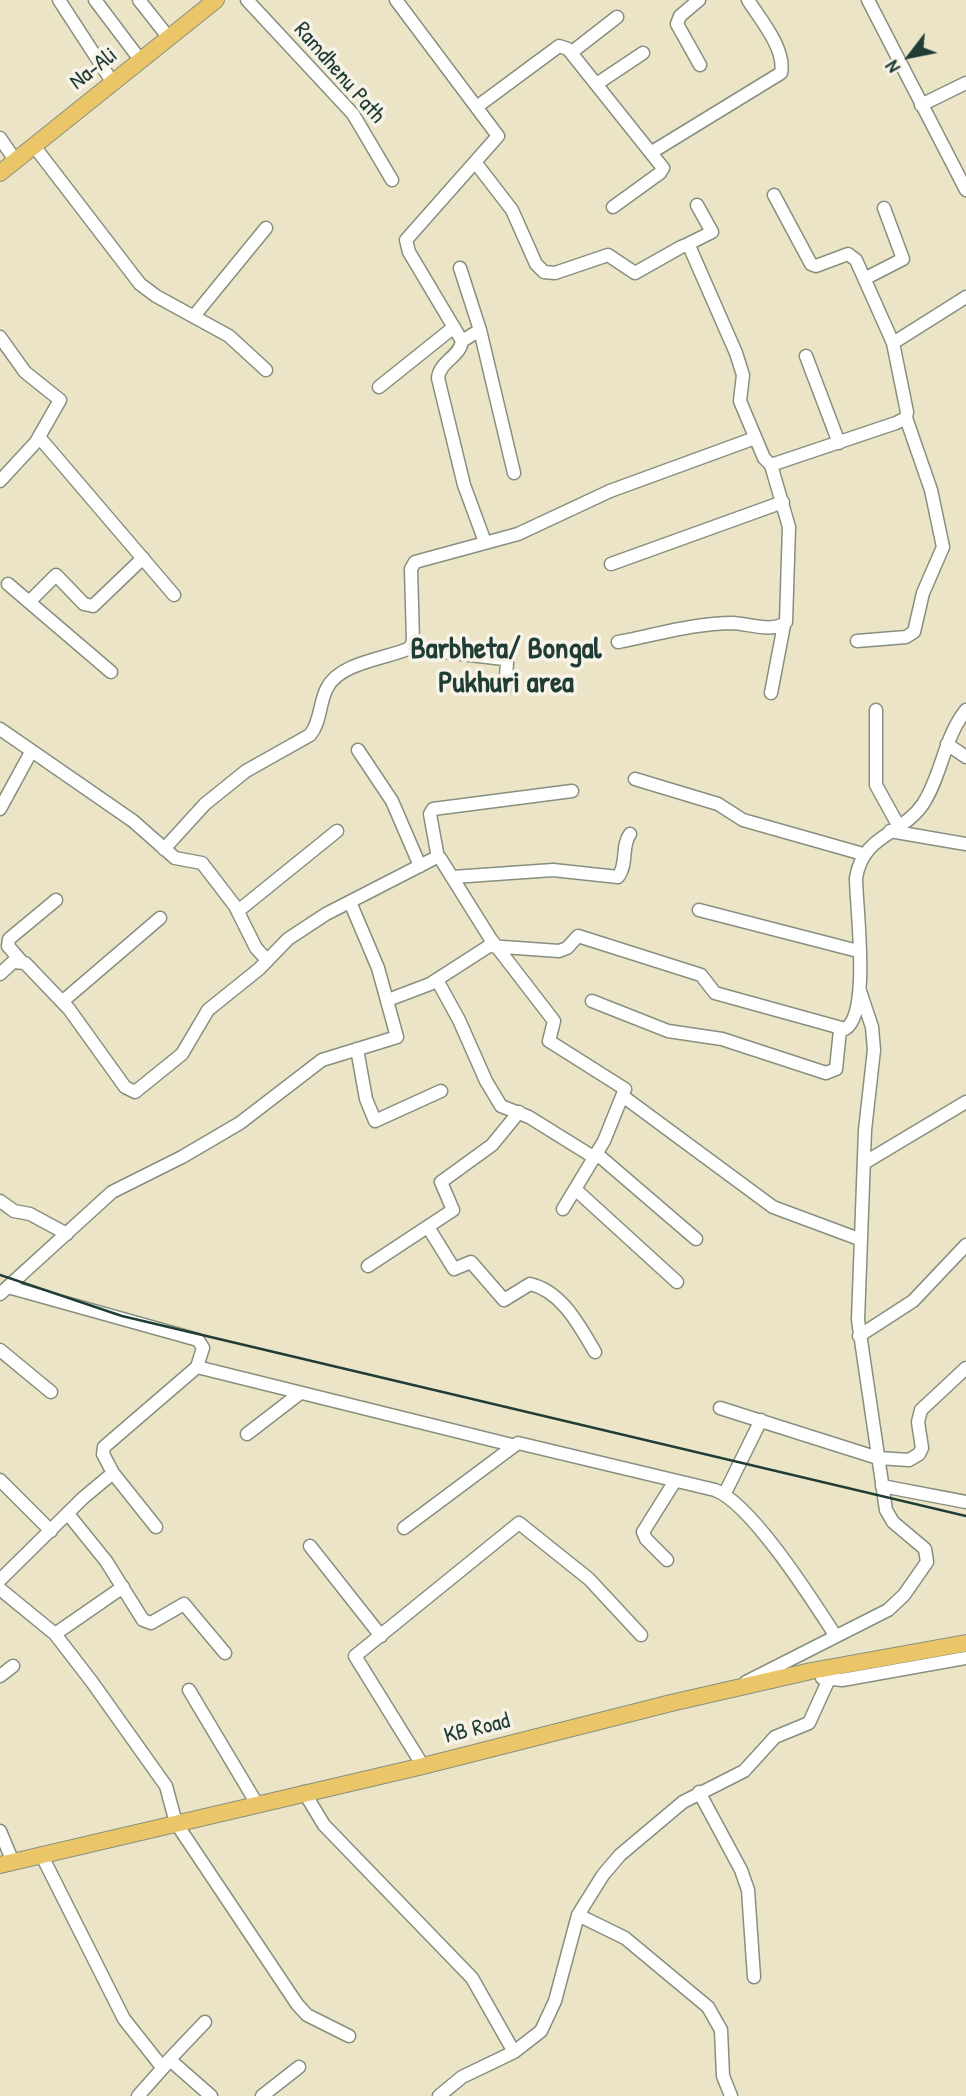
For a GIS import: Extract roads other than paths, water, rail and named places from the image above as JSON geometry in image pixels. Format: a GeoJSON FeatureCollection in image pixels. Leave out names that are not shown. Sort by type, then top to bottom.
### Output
{"type":"FeatureCollection","features":[{"type":"Feature","properties":{"kind":"main road","name":"Na-Ali"},"geometry":{"type":"LineString","coordinates":[[0,173],[216,0]]}},
{"type":"Feature","properties":{"kind":"main road","name":"KB Road"},"geometry":{"type":"LineString","coordinates":[[7,1863],[423,1766],[811,1671],[966,1643]]}},
{"type":"Feature","properties":{"kind":"street"},"geometry":{"type":"LineString","coordinates":[[60,0],[113,83]]}},
{"type":"Feature","properties":{"kind":"street"},"geometry":{"type":"LineString","coordinates":[[95,0],[141,61]]}},
{"type":"Feature","properties":{"kind":"street"},"geometry":{"type":"LineString","coordinates":[[139,0],[169,38]]}},
{"type":"Feature","properties":{"kind":"street","name":"Ramdhenu Path"},"geometry":{"type":"LineString","coordinates":[[247,0],[353,114],[392,180]]}},
{"type":"Feature","properties":{"kind":"street"},"geometry":{"type":"LineString","coordinates":[[396,0],[498,136],[406,240],[409,252],[462,341],[460,350],[442,366],[438,378],[464,485],[485,542]]}},
{"type":"Feature","properties":{"kind":"street"},"geometry":{"type":"LineString","coordinates":[[699,0],[680,16],[677,24],[700,65]]}},
{"type":"Feature","properties":{"kind":"street"},"geometry":{"type":"LineString","coordinates":[[652,152],[782,72],[783,66],[775,45],[748,0]]}},
{"type":"Feature","properties":{"kind":"street"},"geometry":{"type":"LineString","coordinates":[[867,0],[965,185]]}},
{"type":"Feature","properties":{"kind":"street"},"geometry":{"type":"LineString","coordinates":[[572,52],[617,17]]}},
{"type":"Feature","properties":{"kind":"street"},"geometry":{"type":"LineString","coordinates":[[478,106],[559,46],[572,52],[652,152],[662,171],[613,207]]}},
{"type":"Feature","properties":{"kind":"street"},"geometry":{"type":"LineString","coordinates":[[598,83],[643,53]]}},
{"type":"Feature","properties":{"kind":"street"},"geometry":{"type":"LineString","coordinates":[[921,104],[966,83]]}},
{"type":"Feature","properties":{"kind":"street"},"geometry":{"type":"LineString","coordinates":[[0,138],[15,160]]}},
{"type":"Feature","properties":{"kind":"street"},"geometry":{"type":"LineString","coordinates":[[34,146],[140,284],[156,296],[229,336],[266,370]]}},
{"type":"Feature","properties":{"kind":"street"},"geometry":{"type":"LineString","coordinates":[[475,162],[512,210],[536,264],[544,272],[555,273],[608,256],[619,259],[631,271],[638,272],[712,232],[697,205]]}},
{"type":"Feature","properties":{"kind":"street"},"geometry":{"type":"LineString","coordinates":[[774,195],[811,264],[816,266],[848,254],[856,260],[866,278],[893,342],[907,406],[906,418],[930,490],[943,547],[923,593],[914,632],[906,637],[857,641]]}},
{"type":"Feature","properties":{"kind":"street"},"geometry":{"type":"LineString","coordinates":[[866,278],[903,259],[884,208]]}},
{"type":"Feature","properties":{"kind":"street"},"geometry":{"type":"LineString","coordinates":[[194,316],[266,228]]}},
{"type":"Feature","properties":{"kind":"street"},"geometry":{"type":"LineString","coordinates":[[687,245],[736,353],[743,375],[740,401],[755,438],[771,464],[783,502],[790,551],[788,618],[784,625],[771,693]]}},
{"type":"Feature","properties":{"kind":"street"},"geometry":{"type":"LineString","coordinates":[[460,268],[480,330],[514,474]]}},
{"type":"Feature","properties":{"kind":"street"},"geometry":{"type":"LineString","coordinates":[[893,342],[966,297]]}},
{"type":"Feature","properties":{"kind":"street"},"geometry":{"type":"LineString","coordinates":[[379,387],[454,327]]}},
{"type":"Feature","properties":{"kind":"street"},"geometry":{"type":"LineString","coordinates":[[462,341],[480,330]]}},
{"type":"Feature","properties":{"kind":"street"},"geometry":{"type":"LineString","coordinates":[[0,337],[25,372],[60,400],[39,437],[0,481]]}},
{"type":"Feature","properties":{"kind":"street"},"geometry":{"type":"LineString","coordinates":[[806,355],[839,443]]}},
{"type":"Feature","properties":{"kind":"street"},"geometry":{"type":"LineString","coordinates":[[771,464],[906,418]]}},
{"type":"Feature","properties":{"kind":"street"},"geometry":{"type":"LineString","coordinates":[[39,437],[174,595]]}},
{"type":"Feature","properties":{"kind":"street"},"geometry":{"type":"LineString","coordinates":[[411,648],[413,565],[420,560],[518,534],[610,491],[755,438]]}},
{"type":"Feature","properties":{"kind":"street"},"geometry":{"type":"LineString","coordinates":[[611,564],[783,502]]}},
{"type":"Feature","properties":{"kind":"street"},"geometry":{"type":"LineString","coordinates":[[29,602],[56,575],[84,604],[93,606],[143,558]]}},
{"type":"Feature","properties":{"kind":"street"},"geometry":{"type":"LineString","coordinates":[[8,584],[111,672]]}},
{"type":"Feature","properties":{"kind":"street"},"geometry":{"type":"LineString","coordinates":[[618,642],[703,626],[733,623],[776,627],[784,625]]}},
{"type":"Feature","properties":{"kind":"street"},"geometry":{"type":"LineString","coordinates":[[164,849],[205,804],[246,771],[310,735],[315,729],[326,689],[336,677],[353,667],[411,648],[504,659],[507,663],[505,688]]}},
{"type":"Feature","properties":{"kind":"street"},"geometry":{"type":"LineString","coordinates":[[876,710],[876,785],[894,828]]}},
{"type":"Feature","properties":{"kind":"street"},"geometry":{"type":"LineString","coordinates":[[734,1689],[876,1616],[897,1602],[927,1562],[925,1549],[890,1517],[882,1486],[859,1336],[859,1240],[874,1050],[872,1027],[860,991],[856,878],[863,855],[923,804],[945,750],[966,710]]}},
{"type":"Feature","properties":{"kind":"street"},"geometry":{"type":"LineString","coordinates":[[0,729],[133,821],[179,860],[197,860],[202,863],[238,911],[256,948],[267,960]]}},
{"type":"Feature","properties":{"kind":"street"},"geometry":{"type":"LineString","coordinates":[[358,750],[392,801],[420,866]]}},
{"type":"Feature","properties":{"kind":"street"},"geometry":{"type":"LineString","coordinates":[[945,750],[966,757]]}},
{"type":"Feature","properties":{"kind":"street"},"geometry":{"type":"LineString","coordinates":[[0,809],[31,752]]}},
{"type":"Feature","properties":{"kind":"street"},"geometry":{"type":"LineString","coordinates":[[635,779],[718,804],[743,820],[863,855]]}},
{"type":"Feature","properties":{"kind":"street"},"geometry":{"type":"LineString","coordinates":[[563,1209],[596,1156],[624,1097],[622,1086],[549,1041],[554,1021],[495,945],[453,877],[438,858],[430,814],[433,809],[572,791]]}},
{"type":"Feature","properties":{"kind":"street"},"geometry":{"type":"LineString","coordinates":[[894,828],[966,844]]}},
{"type":"Feature","properties":{"kind":"street"},"geometry":{"type":"LineString","coordinates":[[238,911],[337,831]]}},
{"type":"Feature","properties":{"kind":"street"},"geometry":{"type":"LineString","coordinates":[[453,877],[553,870],[618,877],[622,871],[626,841],[630,834]]}},
{"type":"Feature","properties":{"kind":"street"},"geometry":{"type":"LineString","coordinates":[[56,900],[9,939],[8,946],[20,961],[63,1001],[125,1087],[135,1092],[182,1054],[203,1016],[306,926],[438,858]]}},
{"type":"Feature","properties":{"kind":"street"},"geometry":{"type":"LineString","coordinates":[[4,1290],[112,1192],[182,1157],[240,1123],[321,1060],[397,1037],[388,1000],[350,902]]}},
{"type":"Feature","properties":{"kind":"street"},"geometry":{"type":"LineString","coordinates":[[699,909],[858,951]]}},
{"type":"Feature","properties":{"kind":"street"},"geometry":{"type":"LineString","coordinates":[[63,1001],[160,918]]}},
{"type":"Feature","properties":{"kind":"street"},"geometry":{"type":"LineString","coordinates":[[388,1000],[437,980],[467,958],[495,945],[559,951],[567,948],[578,936],[701,975],[715,993],[840,1030],[850,1027],[860,991]]}},
{"type":"Feature","properties":{"kind":"street"},"geometry":{"type":"LineString","coordinates":[[0,974],[13,962],[20,961]]}},
{"type":"Feature","properties":{"kind":"street"},"geometry":{"type":"LineString","coordinates":[[437,980],[497,1101],[507,1110],[519,1112],[596,1156],[696,1239]]}},
{"type":"Feature","properties":{"kind":"street"},"geometry":{"type":"LineString","coordinates":[[592,1001],[668,1031],[722,1039],[826,1073],[835,1069],[840,1030]]}},
{"type":"Feature","properties":{"kind":"street"},"geometry":{"type":"LineString","coordinates":[[357,1049],[366,1099],[375,1121],[441,1091]]}},
{"type":"Feature","properties":{"kind":"street"},"geometry":{"type":"LineString","coordinates":[[624,1097],[773,1207],[859,1240]]}},
{"type":"Feature","properties":{"kind":"street"},"geometry":{"type":"LineString","coordinates":[[864,1163],[966,1102]]}},
{"type":"Feature","properties":{"kind":"street"},"geometry":{"type":"LineString","coordinates":[[368,1266],[453,1210],[441,1185],[443,1179],[492,1146],[519,1112]]}},
{"type":"Feature","properties":{"kind":"street"},"geometry":{"type":"LineString","coordinates":[[575,1189],[677,1282]]}},
{"type":"Feature","properties":{"kind":"street"},"geometry":{"type":"LineString","coordinates":[[0,1201],[14,1211],[30,1214],[67,1234]]}},
{"type":"Feature","properties":{"kind":"street"},"geometry":{"type":"LineString","coordinates":[[428,1227],[454,1269],[471,1262],[504,1300],[530,1284],[537,1286],[568,1310],[595,1352]]}},
{"type":"Feature","properties":{"kind":"street"},"geometry":{"type":"LineString","coordinates":[[859,1336],[913,1301],[966,1245]]}},
{"type":"Feature","properties":{"kind":"street"},"geometry":{"type":"LineString","coordinates":[[4,1290],[198,1340],[203,1348],[197,1367],[104,1447],[103,1454],[113,1473],[156,1527]]}},
{"type":"Feature","properties":{"kind":"street"},"geometry":{"type":"LineString","coordinates":[[0,1350],[51,1392]]}},
{"type":"Feature","properties":{"kind":"street"},"geometry":{"type":"LineString","coordinates":[[197,1367],[512,1445],[533,1445],[725,1493],[797,1578],[835,1635]]}},
{"type":"Feature","properties":{"kind":"street"},"geometry":{"type":"LineString","coordinates":[[720,1408],[878,1458],[901,1461],[919,1454],[922,1448],[918,1422],[921,1410],[966,1368]]}},
{"type":"Feature","properties":{"kind":"street"},"geometry":{"type":"LineString","coordinates":[[247,1434],[299,1394]]}},
{"type":"Feature","properties":{"kind":"street"},"geometry":{"type":"LineString","coordinates":[[725,1493],[761,1420]]}},
{"type":"Feature","properties":{"kind":"street"},"geometry":{"type":"LineString","coordinates":[[404,1528],[512,1445]]}},
{"type":"Feature","properties":{"kind":"street"},"geometry":{"type":"LineString","coordinates":[[0,1580],[113,1473]]}},
{"type":"Feature","properties":{"kind":"street"},"geometry":{"type":"LineString","coordinates":[[0,1480],[51,1531]]}},
{"type":"Feature","properties":{"kind":"street"},"geometry":{"type":"LineString","coordinates":[[667,1560],[646,1539],[643,1532],[676,1481]]}},
{"type":"Feature","properties":{"kind":"street"},"geometry":{"type":"LineString","coordinates":[[882,1486],[966,1502]]}},
{"type":"Feature","properties":{"kind":"street"},"geometry":{"type":"LineString","coordinates":[[68,1514],[97,1549],[146,1623],[184,1604],[225,1653]]}},
{"type":"Feature","properties":{"kind":"street"},"geometry":{"type":"LineString","coordinates":[[423,1766],[356,1661],[358,1652],[519,1523],[589,1579],[641,1635]]}},
{"type":"Feature","properties":{"kind":"street"},"geometry":{"type":"LineString","coordinates":[[310,1546],[381,1636]]}},
{"type":"Feature","properties":{"kind":"street"},"geometry":{"type":"LineString","coordinates":[[55,1634],[123,1587]]}},
{"type":"Feature","properties":{"kind":"street"},"geometry":{"type":"LineString","coordinates":[[0,1589],[55,1634],[161,1779],[169,1793],[176,1823],[296,2004],[317,2021],[349,2036]]}},
{"type":"Feature","properties":{"kind":"street"},"geometry":{"type":"LineString","coordinates":[[811,1671],[818,1677],[842,1681],[966,1658]]}},
{"type":"Feature","properties":{"kind":"street"},"geometry":{"type":"LineString","coordinates":[[0,1676],[13,1666]]}},
{"type":"Feature","properties":{"kind":"street"},"geometry":{"type":"LineString","coordinates":[[439,2096],[462,2077],[514,2052],[535,2038],[545,2025],[578,1915],[603,1875],[620,1855],[661,1819],[699,1792],[744,1771],[775,1737],[809,1723],[829,1679]]}},
{"type":"Feature","properties":{"kind":"street"},"geometry":{"type":"LineString","coordinates":[[190,1690],[257,1804]]}},
{"type":"Feature","properties":{"kind":"street"},"geometry":{"type":"LineString","coordinates":[[699,1792],[741,1870],[748,1890],[754,1977]]}},
{"type":"Feature","properties":{"kind":"street"},"geometry":{"type":"LineString","coordinates":[[304,1793],[324,1825],[472,1978],[514,2052]]}},
{"type":"Feature","properties":{"kind":"street"},"geometry":{"type":"LineString","coordinates":[[0,1831],[7,1863]]}},
{"type":"Feature","properties":{"kind":"street"},"geometry":{"type":"LineString","coordinates":[[41,1854],[124,2019],[165,2064]]}},
{"type":"Feature","properties":{"kind":"street"},"geometry":{"type":"LineString","coordinates":[[578,1915],[625,1938],[714,2014],[721,2030],[723,2076],[732,2096]]}},
{"type":"Feature","properties":{"kind":"street"},"geometry":{"type":"LineString","coordinates":[[138,2096],[205,2022]]}},
{"type":"Feature","properties":{"kind":"street"},"geometry":{"type":"LineString","coordinates":[[165,2064],[175,2061],[211,2096]]}},
{"type":"Feature","properties":{"kind":"street"},"geometry":{"type":"LineString","coordinates":[[262,2096],[299,2067]]}},
{"type":"Feature","properties":{"kind":"railway"},"geometry":{"type":"LineString","coordinates":[[0,1275],[122,1316],[966,1516]]}},
{"type":"Feature","properties":{"kind":"district","name":"Barbheta/ Bongal Pukhuri area"},"geometry":{"type":"Point","coordinates":[506,667]}}]}
